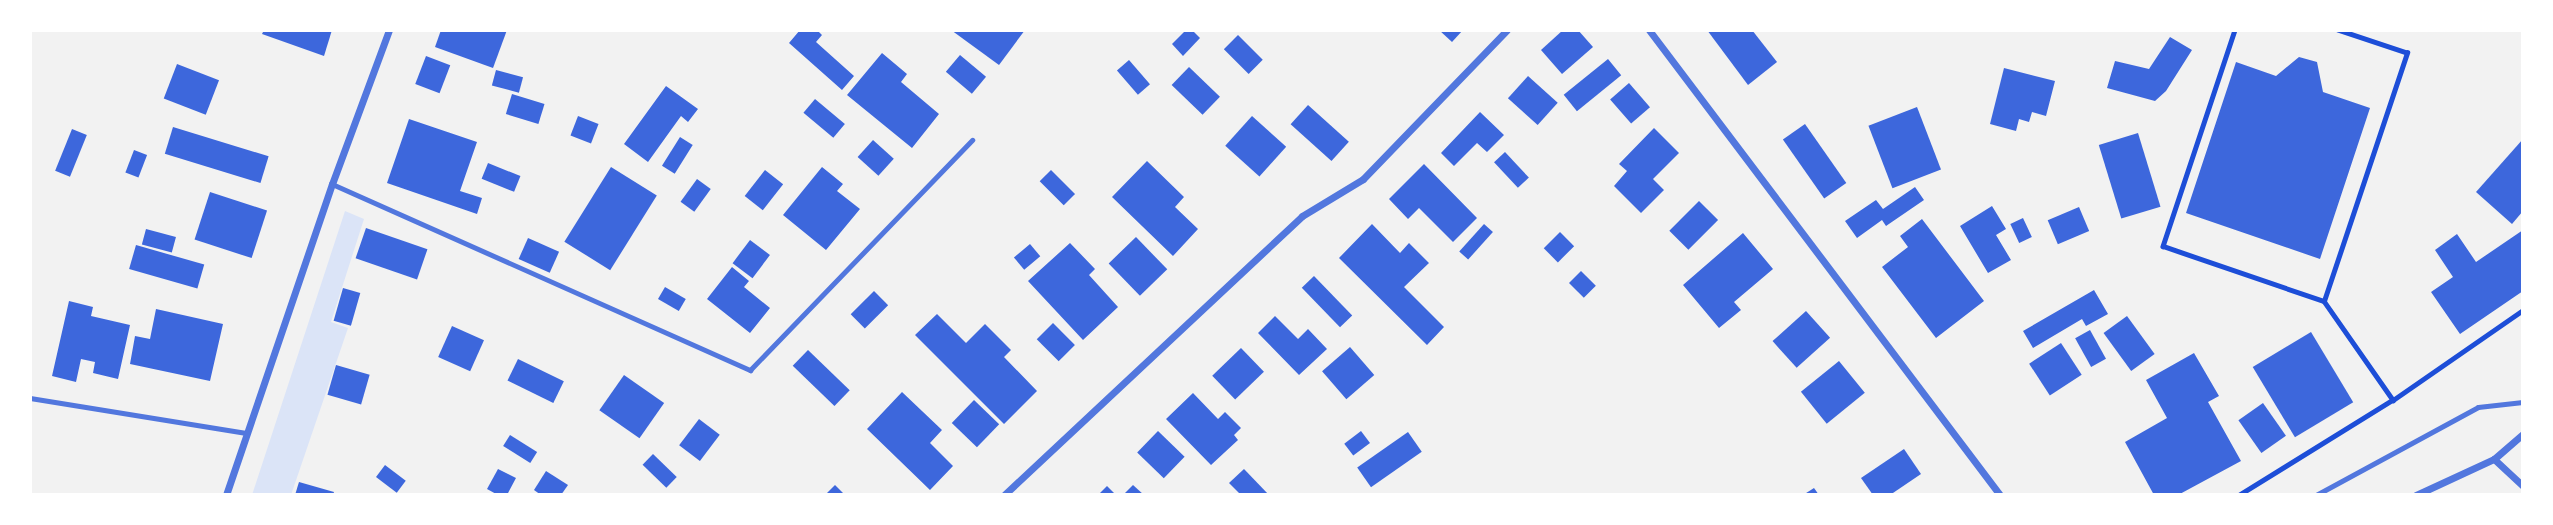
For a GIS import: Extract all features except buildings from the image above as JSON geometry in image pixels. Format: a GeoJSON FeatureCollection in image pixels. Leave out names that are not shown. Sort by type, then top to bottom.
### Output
{"type":"FeatureCollection","features":[{"type":"Feature","properties":{"kind":"street"},"geometry":{"type":"LineString","coordinates":[[226,495],[332,184],[389,30]]}},
{"type":"Feature","properties":{"kind":"street"},"geometry":{"type":"LineString","coordinates":[[1004,495],[1302,216],[1363,179],[1507,30]]}},
{"type":"Feature","properties":{"kind":"street"},"geometry":{"type":"LineString","coordinates":[[1649,30],[2000,495]]}},
{"type":"Feature","properties":{"kind":"street"},"geometry":{"type":"LineString","coordinates":[[2416,495],[2494,459],[2523,434]]}},
{"type":"Feature","properties":{"kind":"street"},"geometry":{"type":"LineString","coordinates":[[2494,459],[2523,486]]}},
{"type":"Feature","properties":{"kind":"lane"},"geometry":{"type":"LineString","coordinates":[[332,184],[750,370],[972,140]]}},
{"type":"Feature","properties":{"kind":"lane"},"geometry":{"type":"LineString","coordinates":[[30,398],[246,433]]}},
{"type":"Feature","properties":{"kind":"lane"},"geometry":{"type":"LineString","coordinates":[[2316,495],[2478,407],[2523,402]]}},
{"type":"Feature","properties":{"kind":"path"},"geometry":{"type":"LineString","coordinates":[[2235,30],[2163,247],[2324,301],[2393,400]]}},
{"type":"Feature","properties":{"kind":"path"},"geometry":{"type":"LineString","coordinates":[[2324,301],[2407,53],[2338,30]]}},
{"type":"Feature","properties":{"kind":"path"},"geometry":{"type":"LineString","coordinates":[[2240,495],[2393,400],[2523,310]]}},
{"type":"Feature","properties":{"kind":"shaded area"},"geometry":{"type":"Polygon","coordinates":[[[345,211],[364,219],[331,322],[348,328],[291,495],[252,495],[345,211]]]}}]}
